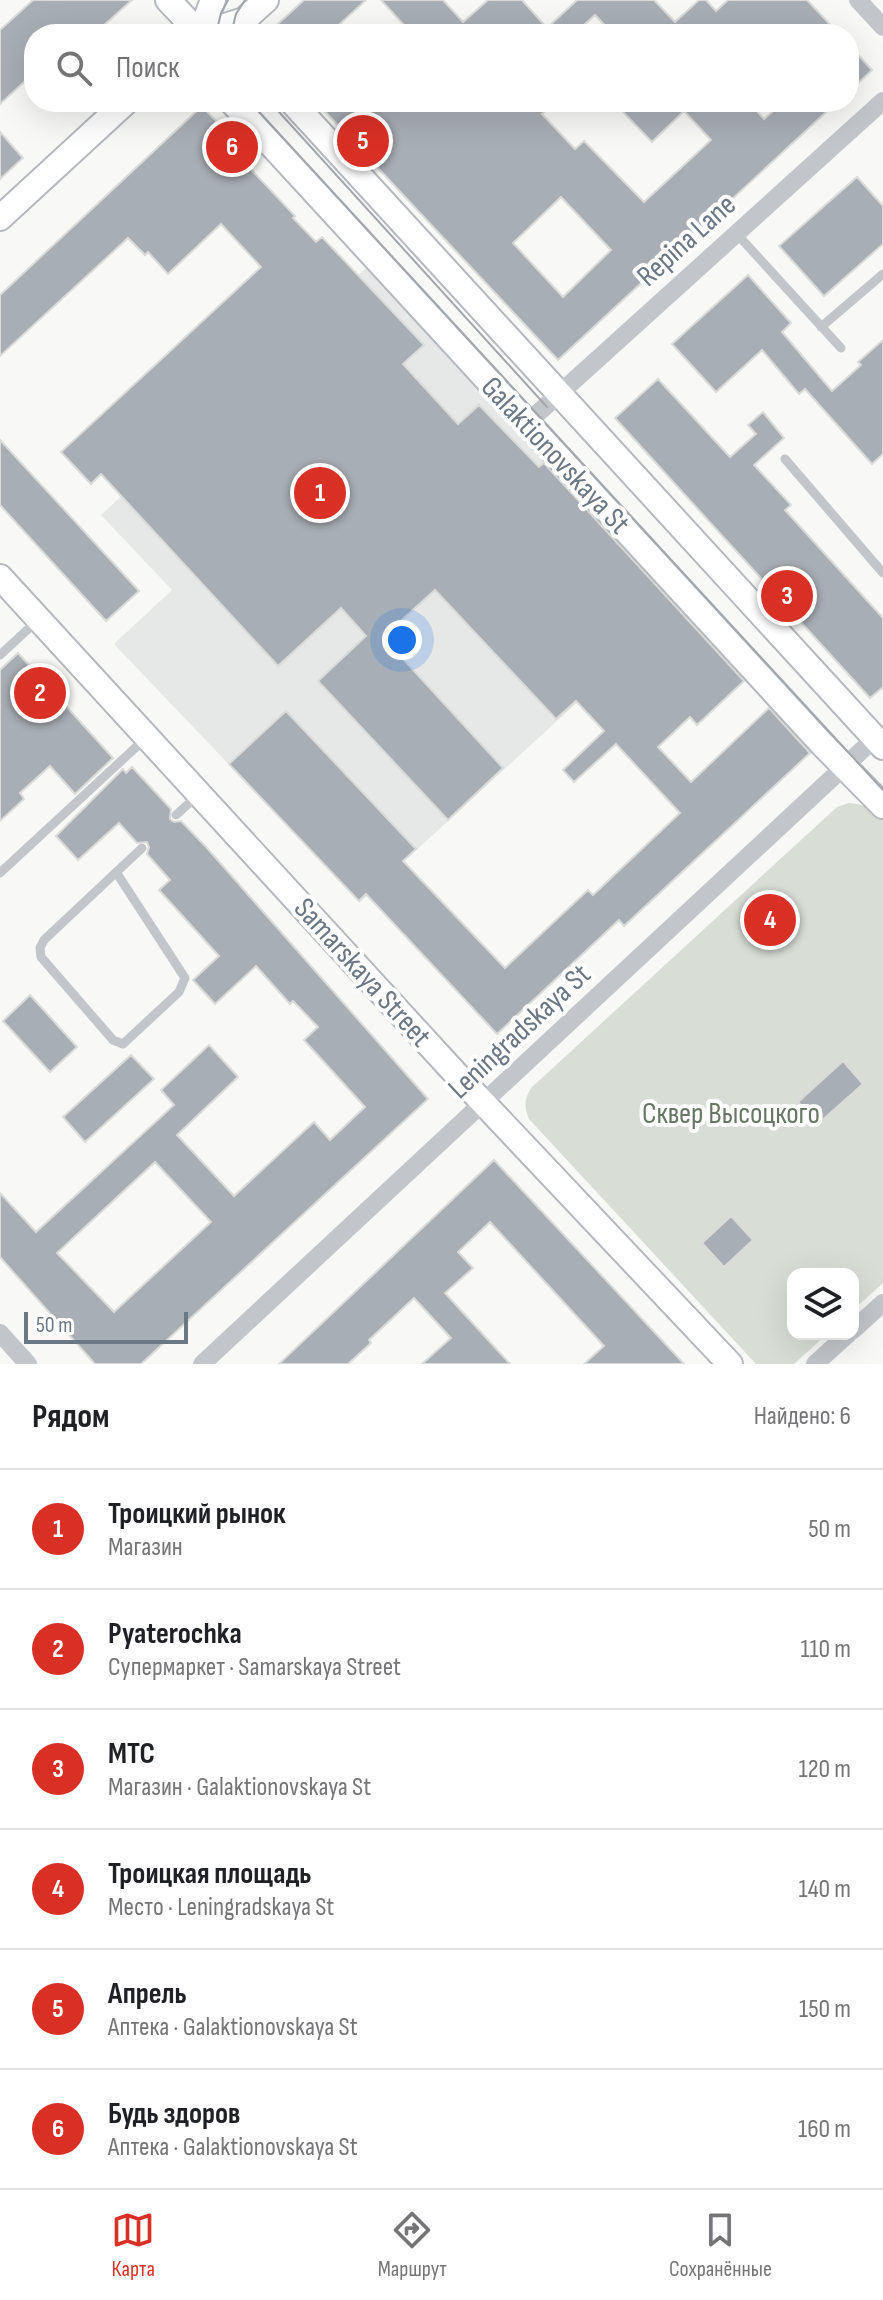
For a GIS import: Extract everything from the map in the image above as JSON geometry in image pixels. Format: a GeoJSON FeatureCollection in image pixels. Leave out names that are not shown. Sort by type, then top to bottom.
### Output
{"type":"FeatureCollection","features":[{"type":"Feature","properties":{"kind":"main road"},"geometry":{"type":"LineString","coordinates":[[168,0],[191,24]]}},
{"type":"Feature","properties":{"kind":"main road"},"geometry":{"type":"LineString","coordinates":[[204,24],[213,0]]}},
{"type":"Feature","properties":{"kind":"main road"},"geometry":{"type":"LineString","coordinates":[[231,24],[244,20],[266,0]]}},
{"type":"Feature","properties":{"kind":"main road"},"geometry":{"type":"LineString","coordinates":[[0,218],[115,112]]}},
{"type":"Feature","properties":{"kind":"main road","name":"Galaktionovskaya St"},"geometry":{"type":"LineString","coordinates":[[241,112],[883,806]]}},
{"type":"Feature","properties":{"kind":"main road","name":"Galaktionovskaya St"},"geometry":{"type":"LineString","coordinates":[[301,112],[879,742]]}},
{"type":"Feature","properties":{"kind":"main road","name":"Samarskaya Street"},"geometry":{"type":"LineString","coordinates":[[0,577],[484,1104],[730,1364]]}},
{"type":"Feature","properties":{"kind":"street"},"geometry":{"type":"LineString","coordinates":[[858,0],[883,27]]}},
{"type":"Feature","properties":{"kind":"street","name":"Repina Lane"},"geometry":{"type":"LineString","coordinates":[[527,423],[883,101]]}},
{"type":"Feature","properties":{"kind":"street","name":"Leningradskaya St"},"geometry":{"type":"LineString","coordinates":[[202,1364],[845,767],[879,742]]}},
{"type":"Feature","properties":{"kind":"street"},"geometry":{"type":"LineString","coordinates":[[859,1325],[883,1303]]}},
{"type":"Feature","properties":{"kind":"street"},"geometry":{"type":"LineString","coordinates":[[0,1333],[28,1364]]}},
{"type":"Feature","properties":{"kind":"street"},"geometry":{"type":"LineString","coordinates":[[815,1364],[841,1340]]}},
{"type":"Feature","properties":{"kind":"lane"},"geometry":{"type":"LineString","coordinates":[[736,233],[841,348]]}},
{"type":"Feature","properties":{"kind":"lane"},"geometry":{"type":"LineString","coordinates":[[821,327],[883,274]]}},
{"type":"Feature","properties":{"kind":"lane"},"geometry":{"type":"LineString","coordinates":[[785,459],[883,573]]}},
{"type":"Feature","properties":{"kind":"lane"},"geometry":{"type":"LineString","coordinates":[[0,655],[39,619]]}},
{"type":"Feature","properties":{"kind":"lane"},"geometry":{"type":"LineString","coordinates":[[0,873],[148,737]]}},
{"type":"Feature","properties":{"kind":"lane"},"geometry":{"type":"LineString","coordinates":[[176,815],[200,793]]}},
{"type":"Feature","properties":{"kind":"lane"},"geometry":{"type":"LineString","coordinates":[[116,872],[185,978],[179,992],[123,1044],[113,1040],[41,957],[40,948],[44,940],[116,872],[142,848]]}},
{"type":"Feature","properties":{"kind":"shaded area"},"geometry":{"type":"Polygon","coordinates":[[[367,267],[682,606],[360,902],[114,644],[172,590],[101,515],[367,267]]]}},
{"type":"Feature","properties":{"kind":"green space","name":"Сквер Высоцкого"},"geometry":{"type":"Polygon","coordinates":[[[849,803],[859,805],[883,820],[883,1283],[859,1305],[859,1268],[787,1268],[787,1340],[820,1340],[794,1364],[756,1364],[529,1119],[526,1100],[531,1088],[837,807],[849,803]]]}},
{"type":"Feature","properties":{"kind":"building"},"geometry":{"type":"Polygon","coordinates":[[[33,0],[132,0],[105,24],[24,24],[24,82],[0,104],[0,30],[33,0]]]}},
{"type":"Feature","properties":{"kind":"building"},"geometry":{"type":"Polygon","coordinates":[[[304,0],[366,0],[340,24],[278,24],[304,0]]]}},
{"type":"Feature","properties":{"kind":"building"},"geometry":{"type":"Polygon","coordinates":[[[381,0],[443,0],[463,22],[488,0],[522,0],[543,24],[403,24],[381,0]]]}},
{"type":"Feature","properties":{"kind":"building"},"geometry":{"type":"Polygon","coordinates":[[[577,0],[654,0],[675,22],[699,0],[706,0],[716,11],[728,0],[807,0],[830,24],[604,24],[595,15],[585,24],[551,24],[577,0]]]}},
{"type":"Feature","properties":{"kind":"building"},"geometry":{"type":"Polygon","coordinates":[[[859,56],[872,70],[859,82],[859,56]]]}},
{"type":"Feature","properties":{"kind":"building"},"geometry":{"type":"Polygon","coordinates":[[[196,112],[208,112],[250,157],[244,162],[295,216],[293,218],[316,242],[322,237],[424,345],[403,364],[458,424],[479,405],[539,467],[544,463],[744,681],[697,725],[690,717],[658,747],[691,782],[769,708],[810,753],[624,926],[619,920],[497,1034],[366,894],[359,901],[229,764],[286,711],[416,849],[403,861],[505,968],[588,890],[593,895],[680,813],[616,744],[574,782],[563,770],[604,731],[576,701],[556,719],[435,590],[383,637],[503,768],[448,820],[318,681],[366,636],[341,608],[278,666],[101,474],[91,484],[61,452],[261,267],[221,224],[168,274],[148,252],[145,255],[128,238],[0,356],[0,295],[196,112]]]}},
{"type":"Feature","properties":{"kind":"building"},"geometry":{"type":"Polygon","coordinates":[[[325,112],[544,112],[542,114],[575,149],[584,141],[644,202],[711,140],[685,112],[758,112],[764,119],[772,112],[826,112],[558,360],[325,112]],[[561,197],[513,243],[563,297],[611,250],[561,197]]]}},
{"type":"Feature","properties":{"kind":"building"},"geometry":{"type":"Polygon","coordinates":[[[623,112],[683,112],[652,142],[623,112]]]}},
{"type":"Feature","properties":{"kind":"building"},"geometry":{"type":"Polygon","coordinates":[[[0,132],[23,158],[0,179],[0,132]]]}},
{"type":"Feature","properties":{"kind":"building"},"geometry":{"type":"Polygon","coordinates":[[[857,177],[883,206],[883,244],[824,296],[779,246],[857,177]]]}},
{"type":"Feature","properties":{"kind":"building"},"geometry":{"type":"Polygon","coordinates":[[[748,275],[791,323],[782,332],[832,391],[883,340],[883,454],[872,464],[805,389],[799,394],[762,350],[716,392],[672,344],[748,275]]]}},
{"type":"Feature","properties":{"kind":"building"},"geometry":{"type":"Polygon","coordinates":[[[658,379],[730,457],[756,434],[748,425],[763,412],[784,438],[754,465],[791,505],[785,510],[883,618],[883,687],[870,698],[615,418],[658,379]]]}},
{"type":"Feature","properties":{"kind":"building"},"geometry":{"type":"Polygon","coordinates":[[[0,440],[139,591],[106,621],[0,505],[0,440]]]}},
{"type":"Feature","properties":{"kind":"building"},"geometry":{"type":"Polygon","coordinates":[[[18,653],[113,758],[75,794],[50,766],[20,793],[24,799],[0,821],[0,670],[18,653]]]}},
{"type":"Feature","properties":{"kind":"building"},"geometry":{"type":"Polygon","coordinates":[[[132,767],[171,809],[170,819],[181,821],[207,848],[428,1099],[141,1364],[95,1364],[0,1257],[0,1193],[36,1232],[174,1105],[161,1090],[209,1045],[238,1077],[177,1135],[234,1196],[314,1122],[330,1140],[365,1107],[304,1040],[318,1027],[293,1001],[290,1004],[256,966],[215,1004],[193,980],[219,956],[159,890],[170,880],[147,854],[147,842],[137,843],[119,823],[78,860],[56,836],[123,769],[126,773],[132,767]],[[155,1162],[57,1253],[114,1312],[211,1222],[155,1162]]]}},
{"type":"Feature","properties":{"kind":"building"},"geometry":{"type":"Polygon","coordinates":[[[30,995],[77,1047],[50,1072],[3,1021],[30,995]]]}},
{"type":"Feature","properties":{"kind":"building"},"geometry":{"type":"Polygon","coordinates":[[[131,1055],[154,1079],[85,1142],[63,1117],[131,1055]]]}},
{"type":"Feature","properties":{"kind":"building"},"geometry":{"type":"Polygon","coordinates":[[[843,1061],[863,1084],[818,1124],[798,1102],[843,1061]]]}},
{"type":"Feature","properties":{"kind":"building"},"geometry":{"type":"Polygon","coordinates":[[[494,1160],[684,1364],[584,1364],[604,1346],[490,1222],[458,1252],[473,1268],[445,1293],[510,1364],[422,1364],[451,1338],[414,1298],[348,1364],[279,1364],[494,1160]]]}},
{"type":"Feature","properties":{"kind":"building"},"geometry":{"type":"Polygon","coordinates":[[[731,1216],[753,1240],[724,1267],[702,1243],[731,1216]]]}},
{"type":"Feature","properties":{"kind":"tram line"},"geometry":{"type":"LineString","coordinates":[[218,24],[228,0]]}},
{"type":"Feature","properties":{"kind":"tram line"},"geometry":{"type":"LineString","coordinates":[[234,24],[245,0]]}},
{"type":"Feature","properties":{"kind":"tram line"},"geometry":{"type":"LineString","coordinates":[[259,112],[883,790]]}},
{"type":"Feature","properties":{"kind":"tram line"},"geometry":{"type":"LineString","coordinates":[[279,112],[547,407]]}},
{"type":"Feature","properties":{"kind":"place","name":"Апрель"},"geometry":{"type":"Point","coordinates":[363,141]}},
{"type":"Feature","properties":{"kind":"place","name":"Будь здоров"},"geometry":{"type":"Point","coordinates":[232,147]}},
{"type":"Feature","properties":{"kind":"place","name":"Троицкий рынок"},"geometry":{"type":"Point","coordinates":[320,493]}},
{"type":"Feature","properties":{"kind":"place","name":"МТС"},"geometry":{"type":"Point","coordinates":[787,596]}},
{"type":"Feature","properties":{"kind":"place","name":"Pyaterochka"},"geometry":{"type":"Point","coordinates":[40,693]}},
{"type":"Feature","properties":{"kind":"place","name":"Троицкая площадь"},"geometry":{"type":"Point","coordinates":[770,920]}}]}
